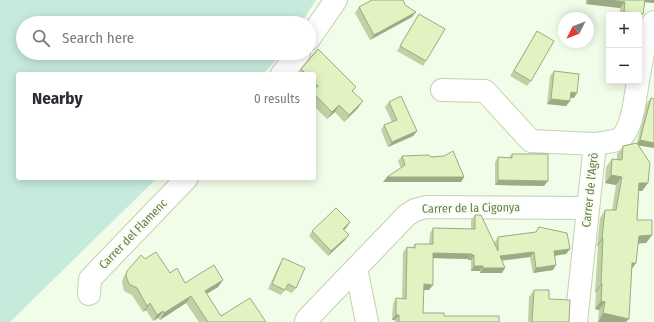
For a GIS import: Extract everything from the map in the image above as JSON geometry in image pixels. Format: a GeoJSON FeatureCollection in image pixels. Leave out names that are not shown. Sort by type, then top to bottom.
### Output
{"type":"FeatureCollection","features":[{"type":"Feature","properties":{"kind":"street"},"geometry":{"type":"LineString","coordinates":[[316,29],[336,0]]}},
{"type":"Feature","properties":{"kind":"street"},"geometry":{"type":"LineString","coordinates":[[642,58],[647,30],[654,22]]}},
{"type":"Feature","properties":{"kind":"street"},"geometry":{"type":"LineString","coordinates":[[284,72],[293,60]]}},
{"type":"Feature","properties":{"kind":"street","name":"Carrer de l'Agrò"},"geometry":{"type":"LineString","coordinates":[[576,322],[595,144],[618,140],[624,135],[630,125],[637,84]]}},
{"type":"Feature","properties":{"kind":"street"},"geometry":{"type":"LineString","coordinates":[[442,90],[486,91],[531,141],[595,144]]}},
{"type":"Feature","properties":{"kind":"street","name":"Carrer del Flamenc"},"geometry":{"type":"LineString","coordinates":[[89,294],[90,280],[185,180]]}},
{"type":"Feature","properties":{"kind":"street","name":"Carrer de la Cigonya"},"geometry":{"type":"LineString","coordinates":[[306,322],[307,319],[407,215],[415,210],[426,207],[588,208]]}},
{"type":"Feature","properties":{"kind":"street"},"geometry":{"type":"LineString","coordinates":[[356,268],[367,322]]}},
{"type":"Feature","properties":{"kind":"green space"},"geometry":{"type":"Polygon","coordinates":[[[0,0],[316,0],[306,16],[16,16],[16,60],[276,60],[265,72],[16,72],[16,180],[155,180],[10,322],[0,322],[0,0]]]}},
{"type":"Feature","properties":{"kind":"building"},"geometry":{"type":"Polygon","coordinates":[[[372,0],[403,0],[405,5],[416,12],[374,35],[359,7],[372,0]]]}},
{"type":"Feature","properties":{"kind":"building"},"geometry":{"type":"Polygon","coordinates":[[[610,0],[645,0],[643,14],[642,12],[624,12],[625,2],[610,0]]]}},
{"type":"Feature","properties":{"kind":"building"},"geometry":{"type":"Polygon","coordinates":[[[419,14],[445,29],[426,61],[400,46],[419,14]]]}},
{"type":"Feature","properties":{"kind":"building"},"geometry":{"type":"Polygon","coordinates":[[[537,31],[554,41],[531,81],[514,71],[537,31]]]}},
{"type":"Feature","properties":{"kind":"building"},"geometry":{"type":"Polygon","coordinates":[[[318,49],[356,87],[352,91],[363,101],[349,115],[339,105],[332,112],[316,96],[316,88],[318,86],[316,84],[316,72],[304,72],[301,69],[309,60],[316,60],[316,51],[318,49]]]}},
{"type":"Feature","properties":{"kind":"building"},"geometry":{"type":"Polygon","coordinates":[[[554,71],[579,74],[577,93],[571,92],[570,101],[551,99],[554,71]]]}},
{"type":"Feature","properties":{"kind":"building"},"geometry":{"type":"Polygon","coordinates":[[[401,96],[417,131],[392,142],[384,125],[397,120],[389,102],[401,96]]]}},
{"type":"Feature","properties":{"kind":"building"},"geometry":{"type":"Polygon","coordinates":[[[651,98],[654,99],[654,143],[640,140],[651,98]]]}},
{"type":"Feature","properties":{"kind":"building"},"geometry":{"type":"Polygon","coordinates":[[[637,143],[650,163],[648,183],[639,183],[637,220],[652,220],[652,235],[639,236],[636,263],[632,263],[629,319],[603,313],[605,302],[601,301],[602,238],[605,210],[616,210],[622,177],[611,175],[612,159],[622,160],[623,146],[637,143]]]}},
{"type":"Feature","properties":{"kind":"building"},"geometry":{"type":"Polygon","coordinates":[[[453,151],[464,177],[387,177],[405,165],[402,156],[444,156],[453,151]]]}},
{"type":"Feature","properties":{"kind":"building"},"geometry":{"type":"Polygon","coordinates":[[[512,154],[548,154],[548,181],[498,180],[498,157],[512,158],[512,154]]]}},
{"type":"Feature","properties":{"kind":"building"},"geometry":{"type":"Polygon","coordinates":[[[336,208],[350,222],[343,229],[349,235],[331,251],[312,231],[336,208]]]}},
{"type":"Feature","properties":{"kind":"building"},"geometry":{"type":"Polygon","coordinates":[[[475,215],[481,215],[498,251],[498,237],[536,232],[539,227],[567,233],[570,249],[554,251],[556,265],[536,268],[534,252],[500,256],[505,268],[483,268],[483,266],[474,266],[474,255],[472,254],[433,253],[433,285],[424,284],[423,313],[444,313],[444,316],[499,316],[499,322],[399,322],[399,315],[396,315],[396,298],[406,299],[407,247],[415,248],[415,244],[433,244],[433,228],[475,229],[475,215]]]}},
{"type":"Feature","properties":{"kind":"building"},"geometry":{"type":"Polygon","coordinates":[[[156,252],[170,273],[177,268],[185,283],[214,265],[223,280],[205,291],[221,316],[250,298],[266,322],[208,322],[191,296],[164,313],[163,311],[157,315],[150,303],[147,306],[137,288],[129,284],[126,276],[127,271],[141,255],[145,259],[156,252]]]}},
{"type":"Feature","properties":{"kind":"building"},"geometry":{"type":"Polygon","coordinates":[[[283,258],[305,268],[296,288],[288,284],[285,290],[272,284],[283,258]]]}},
{"type":"Feature","properties":{"kind":"building"},"geometry":{"type":"Polygon","coordinates":[[[534,290],[549,290],[549,299],[570,300],[569,322],[532,322],[534,290]]]}}]}
